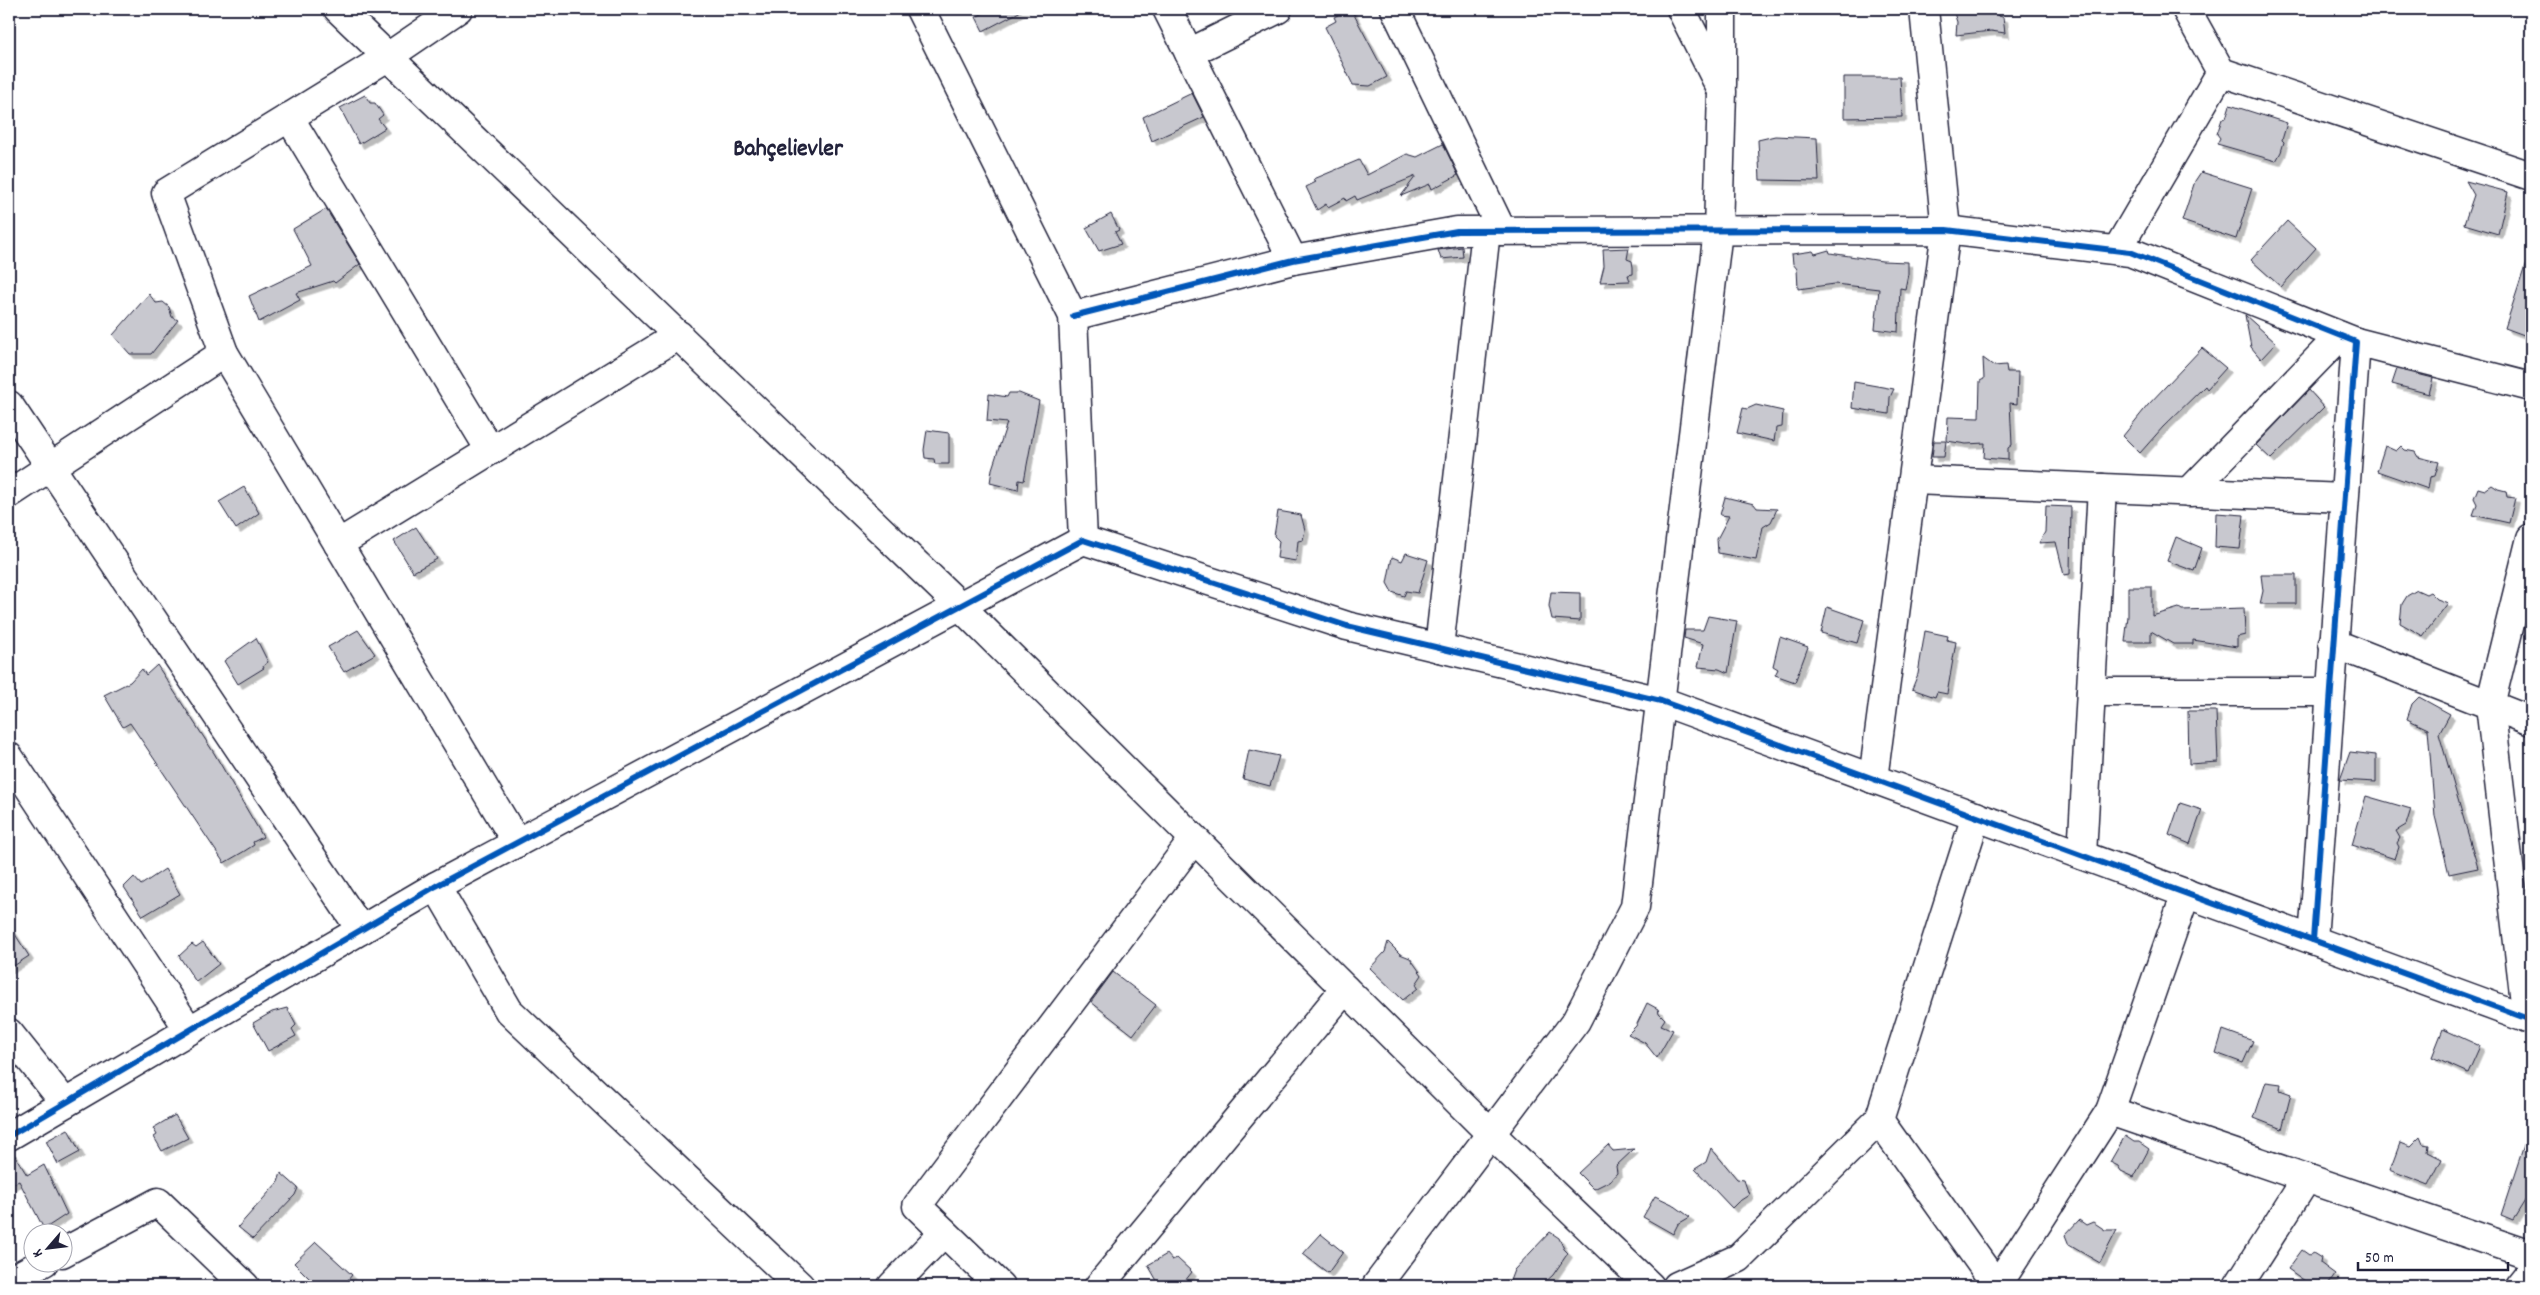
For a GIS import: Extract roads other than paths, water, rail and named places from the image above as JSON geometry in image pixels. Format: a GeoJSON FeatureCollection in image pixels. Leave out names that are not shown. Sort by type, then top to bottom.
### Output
{"type":"FeatureCollection","features":[{"type":"Feature","properties":{"kind":"street"},"geometry":{"type":"LineString","coordinates":[[338,9],[960,606],[1491,1134],[1650,1286]]}},
{"type":"Feature","properties":{"kind":"street"},"geometry":{"type":"LineString","coordinates":[[458,9],[389,56],[166,193],[224,353],[517,843]]}},
{"type":"Feature","properties":{"kind":"street"},"geometry":{"type":"LineString","coordinates":[[920,9],[1073,316],[1084,540]]}},
{"type":"Feature","properties":{"kind":"street"},"geometry":{"type":"LineString","coordinates":[[1167,9],[1293,260]]}},
{"type":"Feature","properties":{"kind":"street"},"geometry":{"type":"LineString","coordinates":[[1189,54],[1278,9]]}},
{"type":"Feature","properties":{"kind":"street"},"geometry":{"type":"LineString","coordinates":[[1395,9],[1494,231],[1440,648]]}},
{"type":"Feature","properties":{"kind":"street"},"geometry":{"type":"LineString","coordinates":[[1681,9],[1722,91]]}},
{"type":"Feature","properties":{"kind":"street"},"geometry":{"type":"LineString","coordinates":[[1376,1286],[1576,1022],[1635,907],[1718,231],[1722,9]]}},
{"type":"Feature","properties":{"kind":"street"},"geometry":{"type":"LineString","coordinates":[[1873,779],[1946,230],[1924,9]]}},
{"type":"Feature","properties":{"kind":"street"},"geometry":{"type":"LineString","coordinates":[[2186,9],[2221,72],[2531,176]]}},
{"type":"Feature","properties":{"kind":"street"},"geometry":{"type":"LineString","coordinates":[[2117,250],[2221,72]]}},
{"type":"Feature","properties":{"kind":"street"},"geometry":{"type":"LineString","coordinates":[[289,117],[490,450]]}},
{"type":"Feature","properties":{"kind":"street"},"geometry":{"type":"LineString","coordinates":[[1073,316],[1293,260],[1457,231],[1946,230],[2130,252],[2348,339],[2531,388]]}},
{"type":"Feature","properties":{"kind":"street"},"geometry":{"type":"LineString","coordinates":[[338,544],[679,335]]}},
{"type":"Feature","properties":{"kind":"street"},"geometry":{"type":"LineString","coordinates":[[2189,492],[2348,339]]}},
{"type":"Feature","properties":{"kind":"street"},"geometry":{"type":"LineString","coordinates":[[2313,940],[2344,498],[2348,339]]}},
{"type":"Feature","properties":{"kind":"street"},"geometry":{"type":"LineString","coordinates":[[9,494],[224,353]]}},
{"type":"Feature","properties":{"kind":"street"},"geometry":{"type":"LineString","coordinates":[[9,405],[360,930]]}},
{"type":"Feature","properties":{"kind":"street"},"geometry":{"type":"LineString","coordinates":[[1913,480],[2344,498]]}},
{"type":"Feature","properties":{"kind":"street"},"geometry":{"type":"LineString","coordinates":[[2082,856],[2102,488]]}},
{"type":"Feature","properties":{"kind":"street"},"geometry":{"type":"LineString","coordinates":[[9,1136],[436,886],[1084,540],[1347,626],[1661,701],[2313,940],[2530,1015],[2490,705],[2531,538]]}},
{"type":"Feature","properties":{"kind":"street"},"geometry":{"type":"LineString","coordinates":[[2333,643],[2531,722]]}},
{"type":"Feature","properties":{"kind":"street"},"geometry":{"type":"LineString","coordinates":[[2091,692],[2329,692]]}},
{"type":"Feature","properties":{"kind":"street"},"geometry":{"type":"LineString","coordinates":[[9,757],[189,1030]]}},
{"type":"Feature","properties":{"kind":"street"},"geometry":{"type":"LineString","coordinates":[[1677,1286],[1739,1258],[1879,1120],[1976,816]]}},
{"type":"Feature","properties":{"kind":"street"},"geometry":{"type":"LineString","coordinates":[[1000,1286],[917,1206],[1194,839]]}},
{"type":"Feature","properties":{"kind":"street"},"geometry":{"type":"LineString","coordinates":[[436,886],[509,1011],[800,1286]]}},
{"type":"Feature","properties":{"kind":"street"},"geometry":{"type":"LineString","coordinates":[[1879,1120],[1997,1286],[2110,1111],[2186,893]]}},
{"type":"Feature","properties":{"kind":"street"},"geometry":{"type":"LineString","coordinates":[[1099,1286],[1345,989]]}},
{"type":"Feature","properties":{"kind":"street"},"geometry":{"type":"LineString","coordinates":[[9,1033],[65,1103]]}},
{"type":"Feature","properties":{"kind":"street"},"geometry":{"type":"LineString","coordinates":[[2110,1111],[2531,1255]]}},
{"type":"Feature","properties":{"kind":"street"},"geometry":{"type":"LineString","coordinates":[[2238,1286],[2307,1178]]}},
{"type":"Feature","properties":{"kind":"street"},"geometry":{"type":"LineString","coordinates":[[72,1248],[158,1202],[245,1286]]}},
{"type":"Feature","properties":{"kind":"street"},"geometry":{"type":"LineString","coordinates":[[892,1286],[944,1232]]}},
{"type":"Feature","properties":{"kind":"street"},"geometry":{"type":"LineString","coordinates":[[2519,1286],[2531,1271]]}},
{"type":"Feature","properties":{"kind":"street"},"geometry":{"type":"LineString","coordinates":[[9,1284],[28,1272]]}},
{"type":"Feature","properties":{"kind":"district","name":"Bahçelievler"},"geometry":{"type":"Point","coordinates":[788,150]}}]}
